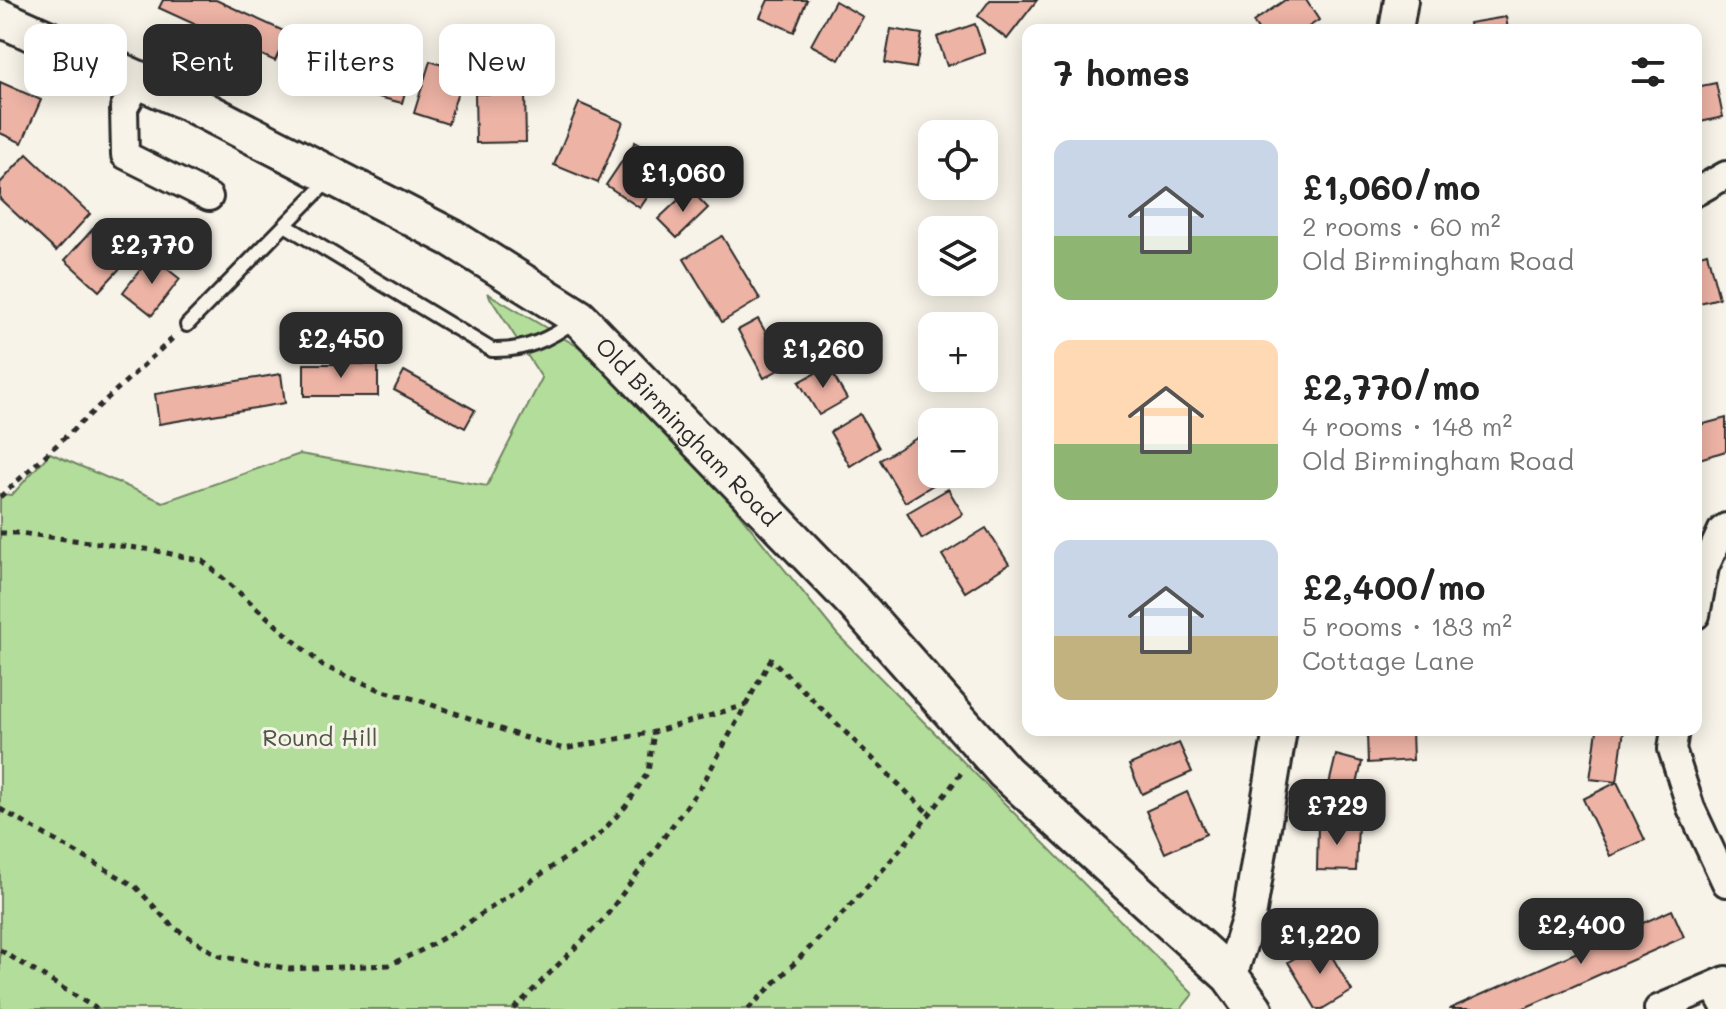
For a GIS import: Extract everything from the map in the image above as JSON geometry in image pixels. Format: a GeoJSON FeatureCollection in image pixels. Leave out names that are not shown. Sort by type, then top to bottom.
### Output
{"type":"FeatureCollection","features":[{"type":"Feature","properties":{"kind":"main road","name":"Old Birmingham Road"},"geometry":{"type":"LineString","coordinates":[[0,18],[188,102],[333,176],[452,238],[579,318],[854,602],[1005,772],[1238,997]]}},
{"type":"Feature","properties":{"kind":"street"},"geometry":{"type":"LineString","coordinates":[[1397,24],[1401,0]]}},
{"type":"Feature","properties":{"kind":"street"},"geometry":{"type":"LineString","coordinates":[[139,81],[124,108],[125,155],[209,197]]}},
{"type":"Feature","properties":{"kind":"street"},"geometry":{"type":"LineString","coordinates":[[1702,189],[1726,175]]}},
{"type":"Feature","properties":{"kind":"street"},"geometry":{"type":"LineString","coordinates":[[1702,583],[1705,567],[1726,527]]}},
{"type":"Feature","properties":{"kind":"street"},"geometry":{"type":"LineString","coordinates":[[1238,997],[1279,736]]}},
{"type":"Feature","properties":{"kind":"street"},"geometry":{"type":"LineString","coordinates":[[1674,736],[1672,749],[1691,808],[1726,883]]}},
{"type":"Feature","properties":{"kind":"street"},"geometry":{"type":"LineString","coordinates":[[1658,1009],[1722,992]]}},
{"type":"Feature","properties":{"kind":"lane"},"geometry":{"type":"LineString","coordinates":[[187,325],[333,176]]}},
{"type":"Feature","properties":{"kind":"lane"},"geometry":{"type":"LineString","coordinates":[[285,225],[492,350],[513,351],[535,345],[579,318]]}},
{"type":"Feature","properties":{"kind":"path"},"geometry":{"type":"LineString","coordinates":[[0,497],[187,325]]}},
{"type":"Feature","properties":{"kind":"path"},"geometry":{"type":"LineString","coordinates":[[0,533],[153,550],[203,561],[323,666],[383,691],[564,749],[654,732],[746,705]]}},
{"type":"Feature","properties":{"kind":"path"},"geometry":{"type":"LineString","coordinates":[[514,1009],[604,919],[702,785],[771,659],[930,815]]}},
{"type":"Feature","properties":{"kind":"path"},"geometry":{"type":"LineString","coordinates":[[0,809],[135,886],[173,927],[219,956],[290,969],[389,965],[459,929],[597,837],[626,806],[648,772],[654,732]]}},
{"type":"Feature","properties":{"kind":"path"},"geometry":{"type":"LineString","coordinates":[[748,1009],[796,962],[930,815],[981,746]]}},
{"type":"Feature","properties":{"kind":"path"},"geometry":{"type":"LineString","coordinates":[[0,950],[97,1009]]}},
{"type":"Feature","properties":{"kind":"green space","name":"Round Hill"},"geometry":{"type":"Polygon","coordinates":[[[487,293],[587,352],[684,446],[837,634],[1193,994],[1181,1009],[0,1009],[0,494],[12,495],[50,453],[163,502],[300,454],[487,486],[542,378],[487,293]]]}},
{"type":"Feature","properties":{"kind":"building"},"geometry":{"type":"Polygon","coordinates":[[[163,0],[216,0],[278,28],[278,55],[275,61],[262,55],[262,24],[194,24],[159,8],[163,0]]]}},
{"type":"Feature","properties":{"kind":"building"},"geometry":{"type":"Polygon","coordinates":[[[768,0],[807,0],[794,32],[760,17],[768,0]]]}},
{"type":"Feature","properties":{"kind":"building"},"geometry":{"type":"Polygon","coordinates":[[[990,0],[1037,0],[1007,39],[978,16],[990,0]]]}},
{"type":"Feature","properties":{"kind":"building"},"geometry":{"type":"Polygon","coordinates":[[[1285,0],[1306,0],[1319,20],[1313,24],[1253,22],[1285,0]]]}},
{"type":"Feature","properties":{"kind":"building"},"geometry":{"type":"Polygon","coordinates":[[[835,1],[863,17],[839,60],[811,45],[835,1]]]}},
{"type":"Feature","properties":{"kind":"building"},"geometry":{"type":"Polygon","coordinates":[[[1506,17],[1507,24],[1469,24],[1506,17]]]}},
{"type":"Feature","properties":{"kind":"building"},"geometry":{"type":"Polygon","coordinates":[[[975,24],[985,53],[947,66],[937,37],[975,24]]]}},
{"type":"Feature","properties":{"kind":"building"},"geometry":{"type":"Polygon","coordinates":[[[891,29],[922,34],[916,68],[885,63],[891,29]]]}},
{"type":"Feature","properties":{"kind":"building"},"geometry":{"type":"Polygon","coordinates":[[[430,61],[439,64],[439,96],[457,96],[448,124],[414,113],[419,96],[423,96],[423,84],[430,61]]]}},
{"type":"Feature","properties":{"kind":"building"},"geometry":{"type":"Polygon","coordinates":[[[0,82],[24,93],[24,96],[41,100],[22,143],[0,133],[0,82]]]}},
{"type":"Feature","properties":{"kind":"building"},"geometry":{"type":"Polygon","coordinates":[[[1716,83],[1723,117],[1702,122],[1702,86],[1716,83]]]}},
{"type":"Feature","properties":{"kind":"building"},"geometry":{"type":"Polygon","coordinates":[[[375,96],[404,96],[402,103],[375,96]]]}},
{"type":"Feature","properties":{"kind":"building"},"geometry":{"type":"Polygon","coordinates":[[[475,96],[525,96],[526,142],[476,143],[475,96]]]}},
{"type":"Feature","properties":{"kind":"building"},"geometry":{"type":"Polygon","coordinates":[[[579,103],[623,122],[598,183],[554,165],[579,103]]]}},
{"type":"Feature","properties":{"kind":"building"},"geometry":{"type":"Polygon","coordinates":[[[635,142],[669,165],[640,208],[606,185],[635,142]]]}},
{"type":"Feature","properties":{"kind":"building"},"geometry":{"type":"Polygon","coordinates":[[[27,154],[90,214],[56,251],[0,199],[0,183],[27,154]]]}},
{"type":"Feature","properties":{"kind":"building"},"geometry":{"type":"Polygon","coordinates":[[[690,189],[708,208],[677,238],[658,219],[690,189]]]}},
{"type":"Feature","properties":{"kind":"building"},"geometry":{"type":"Polygon","coordinates":[[[101,220],[135,252],[99,291],[65,260],[101,220]]]}},
{"type":"Feature","properties":{"kind":"building"},"geometry":{"type":"Polygon","coordinates":[[[722,236],[760,299],[722,322],[684,259],[722,236]]]}},
{"type":"Feature","properties":{"kind":"building"},"geometry":{"type":"Polygon","coordinates":[[[1707,253],[1719,298],[1702,302],[1702,254],[1707,253]]]}},
{"type":"Feature","properties":{"kind":"building"},"geometry":{"type":"Polygon","coordinates":[[[151,256],[180,279],[152,315],[123,292],[151,256]]]}},
{"type":"Feature","properties":{"kind":"building"},"geometry":{"type":"Polygon","coordinates":[[[758,319],[785,366],[764,378],[738,330],[758,319]]]}},
{"type":"Feature","properties":{"kind":"building"},"geometry":{"type":"Polygon","coordinates":[[[304,364],[378,364],[378,396],[304,396],[304,364]]]}},
{"type":"Feature","properties":{"kind":"building"},"geometry":{"type":"Polygon","coordinates":[[[828,366],[847,399],[819,415],[799,382],[828,366]]]}},
{"type":"Feature","properties":{"kind":"building"},"geometry":{"type":"Polygon","coordinates":[[[404,371],[475,410],[465,428],[394,390],[404,371]]]}},
{"type":"Feature","properties":{"kind":"building"},"geometry":{"type":"Polygon","coordinates":[[[281,374],[285,403],[159,424],[155,394],[281,374]]]}},
{"type":"Feature","properties":{"kind":"building"},"geometry":{"type":"Polygon","coordinates":[[[860,414],[879,448],[850,466],[830,432],[860,414]]]}},
{"type":"Feature","properties":{"kind":"building"},"geometry":{"type":"Polygon","coordinates":[[[1726,418],[1726,451],[1702,458],[1702,424],[1726,418]]]}},
{"type":"Feature","properties":{"kind":"building"},"geometry":{"type":"Polygon","coordinates":[[[918,437],[918,488],[928,488],[905,502],[880,460],[918,437]]]}},
{"type":"Feature","properties":{"kind":"building"},"geometry":{"type":"Polygon","coordinates":[[[948,489],[963,514],[922,539],[907,513],[948,489]]]}},
{"type":"Feature","properties":{"kind":"building"},"geometry":{"type":"Polygon","coordinates":[[[986,528],[1009,564],[965,592],[942,555],[986,528]]]}},
{"type":"Feature","properties":{"kind":"building"},"geometry":{"type":"Polygon","coordinates":[[[1367,736],[1412,736],[1413,760],[1368,763],[1367,736]]]}},
{"type":"Feature","properties":{"kind":"building"},"geometry":{"type":"Polygon","coordinates":[[[1596,736],[1623,736],[1617,782],[1590,779],[1596,736]]]}},
{"type":"Feature","properties":{"kind":"building"},"geometry":{"type":"Polygon","coordinates":[[[1179,743],[1192,772],[1142,794],[1129,765],[1179,743]]]}},
{"type":"Feature","properties":{"kind":"building"},"geometry":{"type":"Polygon","coordinates":[[[1336,755],[1362,762],[1352,807],[1325,801],[1336,755]]]}},
{"type":"Feature","properties":{"kind":"building"},"geometry":{"type":"Polygon","coordinates":[[[1617,782],[1645,840],[1610,856],[1583,799],[1617,782]]]}},
{"type":"Feature","properties":{"kind":"building"},"geometry":{"type":"Polygon","coordinates":[[[1187,792],[1206,834],[1165,853],[1146,811],[1187,792]]]}},
{"type":"Feature","properties":{"kind":"building"},"geometry":{"type":"Polygon","coordinates":[[[1318,823],[1358,824],[1356,871],[1317,870],[1318,823]]]}},
{"type":"Feature","properties":{"kind":"building"},"geometry":{"type":"Polygon","coordinates":[[[1672,910],[1684,937],[1522,1009],[1449,1009],[1672,910]]]}},
{"type":"Feature","properties":{"kind":"building"},"geometry":{"type":"Polygon","coordinates":[[[1323,941],[1352,991],[1322,1009],[1316,1009],[1288,962],[1323,941]]]}}]}
